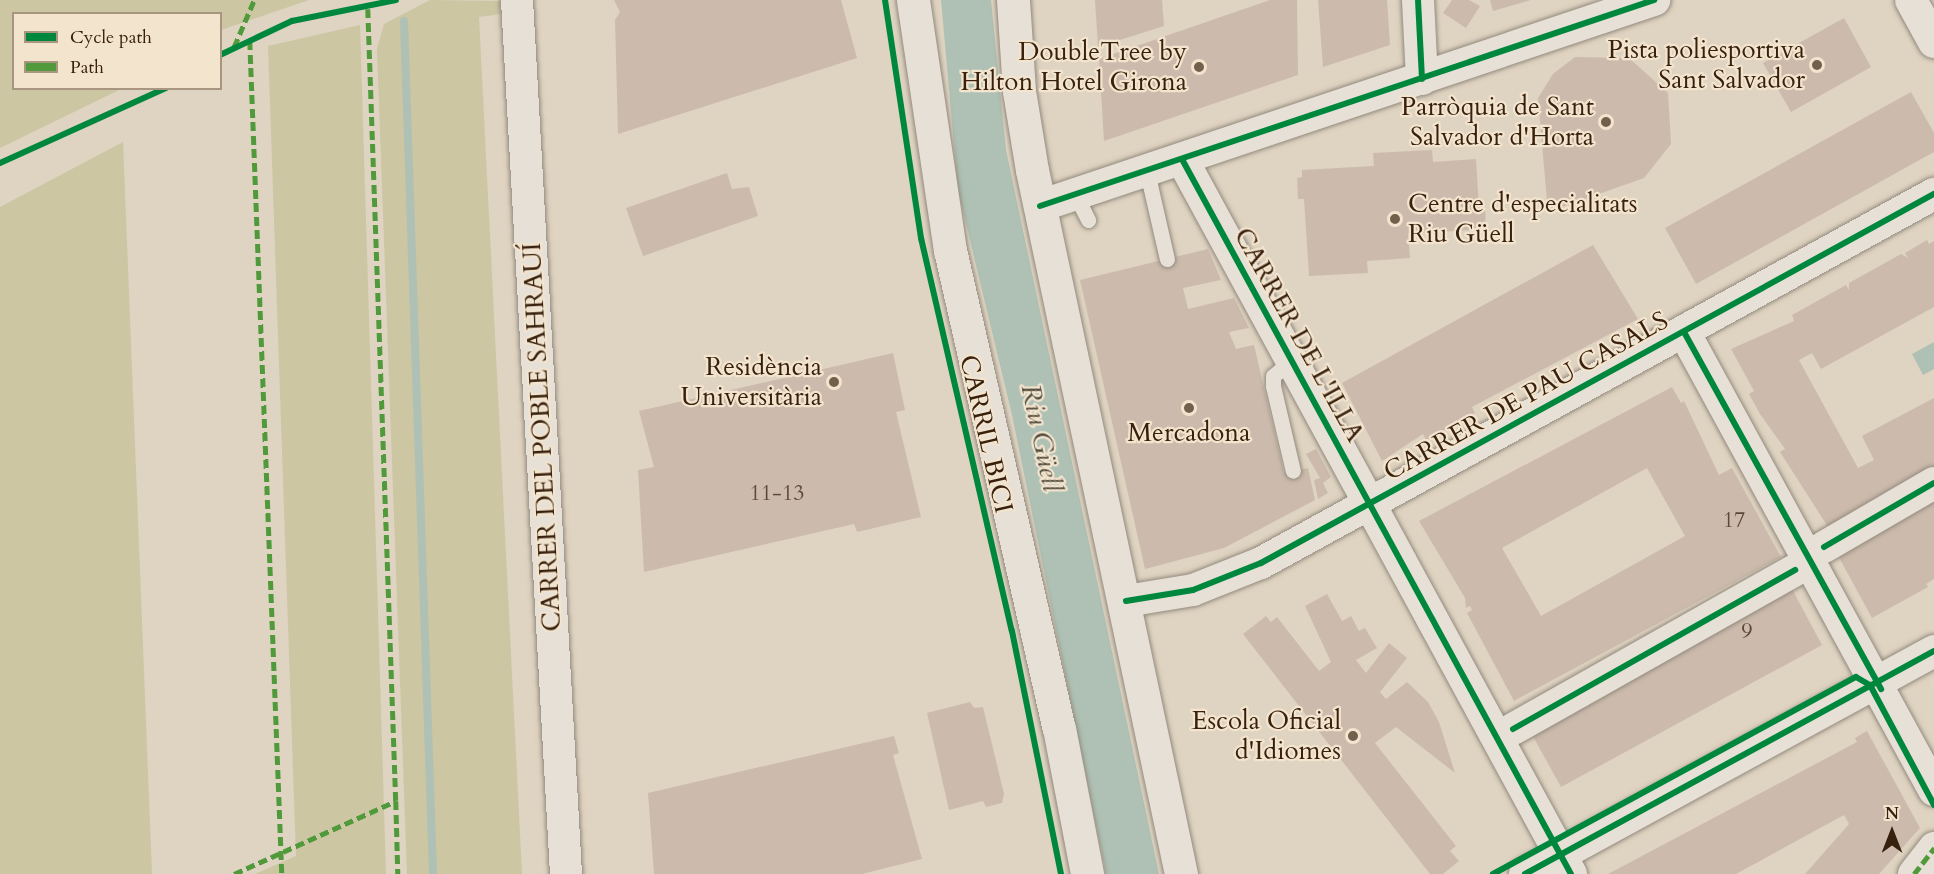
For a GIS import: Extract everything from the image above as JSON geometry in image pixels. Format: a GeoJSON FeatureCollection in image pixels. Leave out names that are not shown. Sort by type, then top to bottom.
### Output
{"type":"FeatureCollection","features":[{"type":"Feature","properties":{"kind":"street","name":"CARRER DEL POBLE SAHRAUÍ"},"geometry":{"type":"LineString","coordinates":[[517,0],[566,874]]}},
{"type":"Feature","properties":{"kind":"street"},"geometry":{"type":"LineString","coordinates":[[913,0],[950,250],[1063,747],[1087,874]]}},
{"type":"Feature","properties":{"kind":"street"},"geometry":{"type":"LineString","coordinates":[[1013,0],[1019,91],[1040,206],[1126,602],[1181,874]]}},
{"type":"Feature","properties":{"kind":"street"},"geometry":{"type":"LineString","coordinates":[[1418,0],[1422,79]]}},
{"type":"Feature","properties":{"kind":"street"},"geometry":{"type":"LineString","coordinates":[[1040,206],[1082,208],[1143,174],[1654,0]]}},
{"type":"Feature","properties":{"kind":"street"},"geometry":{"type":"LineString","coordinates":[[1911,0],[1934,42]]}},
{"type":"Feature","properties":{"kind":"street","name":"CARRER DE L'ILLA"},"geometry":{"type":"LineString","coordinates":[[1183,161],[1566,864]]}},
{"type":"Feature","properties":{"kind":"street","name":"CARRER DE PAU CASALS"},"geometry":{"type":"LineString","coordinates":[[1126,602],[1227,579],[1369,504],[1934,194]]}},
{"type":"Feature","properties":{"kind":"street"},"geometry":{"type":"LineString","coordinates":[[1684,332],[1934,790]]}},
{"type":"Feature","properties":{"kind":"street"},"geometry":{"type":"LineString","coordinates":[[1824,547],[1934,483]]}},
{"type":"Feature","properties":{"kind":"street"},"geometry":{"type":"LineString","coordinates":[[1513,729],[1794,570]]}},
{"type":"Feature","properties":{"kind":"street"},"geometry":{"type":"LineString","coordinates":[[1525,874],[1566,864],[1934,651]]}},
{"type":"Feature","properties":{"kind":"street"},"geometry":{"type":"LineString","coordinates":[[1914,874],[1934,848]]}},
{"type":"Feature","properties":{"kind":"lane"},"geometry":{"type":"LineString","coordinates":[[1143,174],[1150,185],[1167,259]]}},
{"type":"Feature","properties":{"kind":"lane"},"geometry":{"type":"LineString","coordinates":[[1291,361],[1273,376],[1273,386],[1293,471]]}},
{"type":"Feature","properties":{"kind":"shaded area"},"geometry":{"type":"Polygon","coordinates":[[[0,0],[309,0],[222,30],[222,12],[12,12],[12,90],[119,90],[0,148],[0,0]]]}},
{"type":"Feature","properties":{"kind":"shaded area"},"geometry":{"type":"Polygon","coordinates":[[[430,0],[500,1],[501,14],[479,17],[522,874],[407,874],[377,49],[384,24],[430,0]]]}},
{"type":"Feature","properties":{"kind":"shaded area"},"geometry":{"type":"Polygon","coordinates":[[[360,25],[386,874],[255,874],[296,856],[268,46],[360,25]]]}},
{"type":"Feature","properties":{"kind":"shaded area"},"geometry":{"type":"Polygon","coordinates":[[[123,142],[152,874],[0,874],[0,207],[123,142]]]}},
{"type":"Feature","properties":{"kind":"water","name":"Riu Güell"},"geometry":{"type":"Polygon","coordinates":[[[941,0],[991,0],[1006,150],[1159,874],[1106,874],[1012,415],[958,190],[941,0]]]}},
{"type":"Feature","properties":{"kind":"water"},"geometry":{"type":"Polygon","coordinates":[[[1934,342],[1934,369],[1923,375],[1912,354],[1934,342]]]}},
{"type":"Feature","properties":{"kind":"building"},"geometry":{"type":"Polygon","coordinates":[[[614,0],[841,0],[857,58],[618,134],[615,20],[620,12],[614,0]]]}},
{"type":"Feature","properties":{"kind":"building"},"geometry":{"type":"Polygon","coordinates":[[[1095,0],[1162,0],[1164,26],[1098,47],[1095,0]]]}},
{"type":"Feature","properties":{"kind":"building","name":"DoubleTree by Hilton Hotel Girona"},"geometry":{"type":"Polygon","coordinates":[[[1270,0],[1297,0],[1298,75],[1104,141],[1099,59],[1270,0]]]}},
{"type":"Feature","properties":{"kind":"building"},"geometry":{"type":"Polygon","coordinates":[[[1318,0],[1387,0],[1390,45],[1323,67],[1318,0]]]}},
{"type":"Feature","properties":{"kind":"building"},"geometry":{"type":"Polygon","coordinates":[[[1452,0],[1469,0],[1480,6],[1466,28],[1443,13],[1452,0]]]}},
{"type":"Feature","properties":{"kind":"building"},"geometry":{"type":"Polygon","coordinates":[[[1490,0],[1531,0],[1493,11],[1490,0]]]}},
{"type":"Feature","properties":{"kind":"building","name":"Pista poliesportiva Sant Salvador"},"geometry":{"type":"Polygon","coordinates":[[[1844,18],[1871,67],[1791,112],[1763,63],[1844,18]]]}},
{"type":"Feature","properties":{"kind":"building","name":"Parròquia de Sant Salvador d'Horta"},"geometry":{"type":"Polygon","coordinates":[[[1575,57],[1629,58],[1668,93],[1671,144],[1644,178],[1548,212],[1538,98],[1553,74],[1575,57]]]}},
{"type":"Feature","properties":{"kind":"building"},"geometry":{"type":"Polygon","coordinates":[[[1911,92],[1934,133],[1934,152],[1696,284],[1665,228],[1911,92]]]}},
{"type":"Feature","properties":{"kind":"building","name":"Centre d'especialitats Riu Güell"},"geometry":{"type":"Polygon","coordinates":[[[1432,150],[1433,162],[1476,159],[1479,209],[1485,208],[1486,229],[1408,234],[1410,258],[1367,261],[1368,273],[1309,276],[1304,199],[1298,199],[1297,178],[1302,177],[1302,170],[1374,166],[1373,153],[1432,150]]]}},
{"type":"Feature","properties":{"kind":"building"},"geometry":{"type":"Polygon","coordinates":[[[727,173],[732,189],[749,187],[758,216],[643,256],[626,208],[727,173]]]}},
{"type":"Feature","properties":{"kind":"building"},"geometry":{"type":"Polygon","coordinates":[[[1927,240],[1929,244],[1934,241],[1934,307],[1821,369],[1812,353],[1799,360],[1858,468],[1874,460],[1862,436],[1934,398],[1934,475],[1830,530],[1780,452],[1785,449],[1749,394],[1754,391],[1731,349],[1794,321],[1792,315],[1846,285],[1849,290],[1849,283],[1901,254],[1908,258],[1905,253],[1927,240]]]}},
{"type":"Feature","properties":{"kind":"building"},"geometry":{"type":"Polygon","coordinates":[[[1593,245],[1638,319],[1472,407],[1475,413],[1426,440],[1423,434],[1382,461],[1342,383],[1593,245]]]}},
{"type":"Feature","properties":{"kind":"building","name":"Mercadona"},"geometry":{"type":"Polygon","coordinates":[[[1208,249],[1221,280],[1183,288],[1188,309],[1234,298],[1249,328],[1229,332],[1236,349],[1254,345],[1284,473],[1308,468],[1315,500],[1224,548],[1145,569],[1080,280],[1208,249]]]}},
{"type":"Feature","properties":{"kind":"building"},"geometry":{"type":"Polygon","coordinates":[[[893,353],[905,410],[896,412],[921,517],[857,532],[854,524],[644,572],[638,470],[654,467],[639,411],[893,353]]]}},
{"type":"Feature","properties":{"kind":"building"},"geometry":{"type":"Polygon","coordinates":[[[1672,387],[1681,403],[1684,401],[1719,475],[1732,468],[1781,557],[1514,701],[1467,613],[1472,610],[1470,606],[1466,608],[1465,598],[1419,521],[1672,387]],[[1647,468],[1502,548],[1541,616],[1685,536],[1647,468]]]}},
{"type":"Feature","properties":{"kind":"building"},"geometry":{"type":"Polygon","coordinates":[[[1316,449],[1331,477],[1323,483],[1328,493],[1318,499],[1314,480],[1320,478],[1306,454],[1316,449]]]}},
{"type":"Feature","properties":{"kind":"building"},"geometry":{"type":"Polygon","coordinates":[[[1934,498],[1934,579],[1926,584],[1928,587],[1872,618],[1836,552],[1934,498]]]}},
{"type":"Feature","properties":{"kind":"building"},"geometry":{"type":"Polygon","coordinates":[[[1792,589],[1822,645],[1561,787],[1530,731],[1792,589]]]}},
{"type":"Feature","properties":{"kind":"building","name":"Escola Oficial d'Idiomes"},"geometry":{"type":"Polygon","coordinates":[[[1327,594],[1342,621],[1351,616],[1359,631],[1365,628],[1377,648],[1356,660],[1366,673],[1389,643],[1407,658],[1380,692],[1386,699],[1407,682],[1428,702],[1439,722],[1455,773],[1396,727],[1375,743],[1456,846],[1450,851],[1459,861],[1443,874],[1430,874],[1243,634],[1266,616],[1271,622],[1277,617],[1319,671],[1331,662],[1305,606],[1327,594]]]}},
{"type":"Feature","properties":{"kind":"building"},"geometry":{"type":"Polygon","coordinates":[[[970,702],[974,708],[983,707],[1004,794],[1002,803],[986,807],[983,801],[949,810],[927,713],[970,702]]]}},
{"type":"Feature","properties":{"kind":"building"},"geometry":{"type":"Polygon","coordinates":[[[1867,731],[1920,828],[1879,874],[1805,874],[1849,824],[1844,815],[1736,874],[1608,874],[1857,742],[1855,738],[1867,731]]]}},
{"type":"Feature","properties":{"kind":"building"},"geometry":{"type":"Polygon","coordinates":[[[894,736],[899,753],[893,755],[922,859],[862,874],[654,874],[648,793],[894,736]]]}},
{"type":"Feature","properties":{"kind":"waterway"},"geometry":{"type":"LineString","coordinates":[[404,21],[433,874]]}},
{"type":"Feature","properties":{"kind":"marked path"},"geometry":{"type":"LineString","coordinates":[[234,47],[254,0]]}},
{"type":"Feature","properties":{"kind":"marked path"},"geometry":{"type":"LineString","coordinates":[[368,9],[396,801]]}},
{"type":"Feature","properties":{"kind":"marked path"},"geometry":{"type":"LineString","coordinates":[[250,41],[282,874]]}},
{"type":"Feature","properties":{"kind":"marked path"},"geometry":{"type":"LineString","coordinates":[[234,874],[396,801],[398,874]]}},
{"type":"Feature","properties":{"kind":"marked path"},"geometry":{"type":"LineString","coordinates":[[1914,874],[1934,848]]}},
{"type":"Feature","properties":{"kind":"cycle path"},"geometry":{"type":"LineString","coordinates":[[222,54],[292,21],[396,0]]}},
{"type":"Feature","properties":{"kind":"cycle path","name":"CARRIL BICI"},"geometry":{"type":"LineString","coordinates":[[885,0],[921,238],[1012,631],[1061,874]]}},
{"type":"Feature","properties":{"kind":"cycle path"},"geometry":{"type":"LineString","coordinates":[[1418,0],[1422,79]]}},
{"type":"Feature","properties":{"kind":"cycle path"},"geometry":{"type":"LineString","coordinates":[[1040,206],[1654,0]]}},
{"type":"Feature","properties":{"kind":"cycle path"},"geometry":{"type":"LineString","coordinates":[[0,163],[162,90]]}},
{"type":"Feature","properties":{"kind":"cycle path"},"geometry":{"type":"LineString","coordinates":[[1183,161],[1571,874]]}},
{"type":"Feature","properties":{"kind":"cycle path"},"geometry":{"type":"LineString","coordinates":[[1126,601],[1193,590],[1261,563],[1934,194]]}},
{"type":"Feature","properties":{"kind":"cycle path"},"geometry":{"type":"LineString","coordinates":[[1684,332],[1881,689]]}},
{"type":"Feature","properties":{"kind":"cycle path"},"geometry":{"type":"LineString","coordinates":[[1824,547],[1934,483]]}},
{"type":"Feature","properties":{"kind":"cycle path"},"geometry":{"type":"LineString","coordinates":[[1513,729],[1795,570]]}},
{"type":"Feature","properties":{"kind":"cycle path"},"geometry":{"type":"LineString","coordinates":[[1525,874],[1934,651]]}},
{"type":"Feature","properties":{"kind":"cycle path"},"geometry":{"type":"LineString","coordinates":[[1493,874],[1856,677],[1870,685],[1934,805]]}},
{"type":"Feature","properties":{"kind":"place","name":"Pista poliesportiva Sant Salvador"},"geometry":{"type":"Point","coordinates":[1817,65]}},
{"type":"Feature","properties":{"kind":"place","name":"DoubleTree by Hilton Hotel Girona"},"geometry":{"type":"Point","coordinates":[1199,67]}},
{"type":"Feature","properties":{"kind":"place","name":"Parròquia de Sant Salvador d'Horta"},"geometry":{"type":"Point","coordinates":[1606,122]}},
{"type":"Feature","properties":{"kind":"place","name":"Centre d'especialitats Riu Güell"},"geometry":{"type":"Point","coordinates":[1395,219]}},
{"type":"Feature","properties":{"kind":"place","name":"Residència Universitària"},"geometry":{"type":"Point","coordinates":[834,382]}},
{"type":"Feature","properties":{"kind":"place","name":"Mercadona"},"geometry":{"type":"Point","coordinates":[1189,408]}},
{"type":"Feature","properties":{"kind":"place","name":"Escola Oficial d'Idiomes"},"geometry":{"type":"Point","coordinates":[1353,736]}}]}
